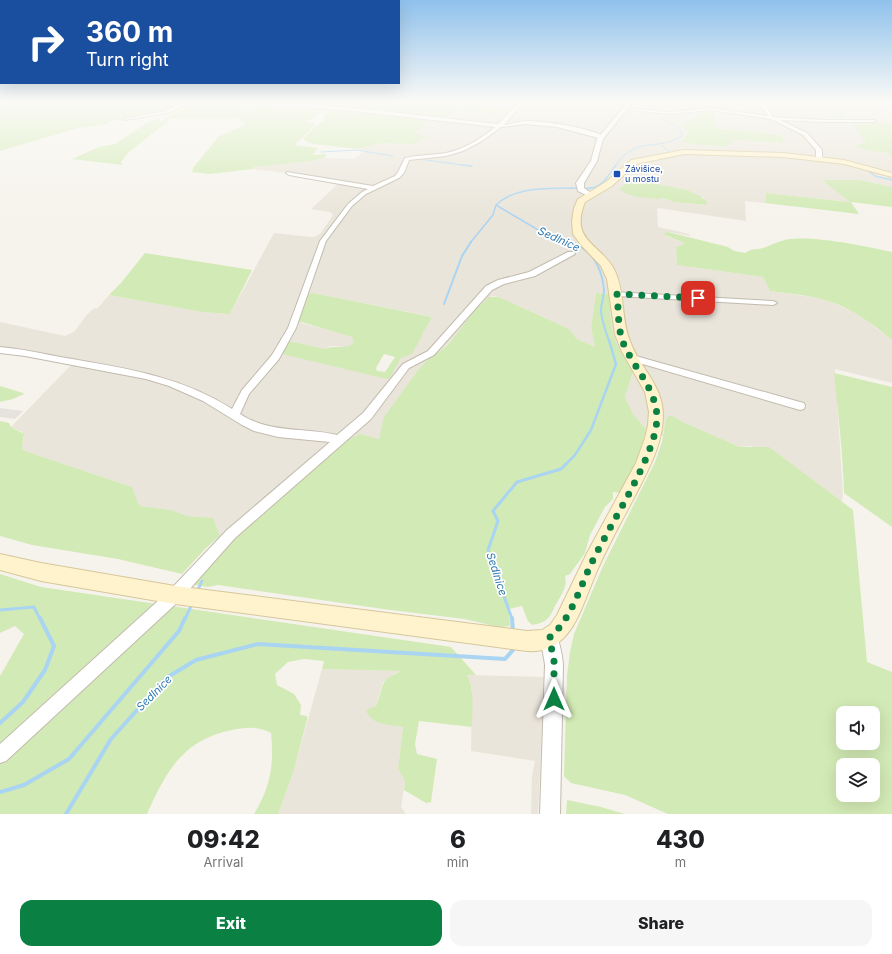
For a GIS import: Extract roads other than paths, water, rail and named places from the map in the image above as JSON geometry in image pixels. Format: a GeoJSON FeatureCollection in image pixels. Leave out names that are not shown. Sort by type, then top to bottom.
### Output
{"type":"FeatureCollection","features":[{"type":"Feature","properties":{"kind":"main road"},"geometry":{"type":"LineString","coordinates":[[0,562],[48,574],[174,595],[500,638],[535,642],[549,638],[560,628],[566,618],[593,560],[644,464],[653,440],[657,416],[654,397],[624,344],[620,331],[617,294],[613,279],[604,262],[583,241],[577,232],[579,205],[583,200],[584,191],[609,184],[634,162],[671,154],[693,152],[772,154],[818,158],[856,165],[892,175]]}},
{"type":"Feature","properties":{"kind":"street"},"geometry":{"type":"LineString","coordinates":[[234,415],[245,392],[276,357],[292,328],[323,241],[350,205],[364,193],[397,177],[401,173],[407,159],[451,153],[470,146],[477,141]]}},
{"type":"Feature","properties":{"kind":"street"},"geometry":{"type":"LineString","coordinates":[[584,191],[583,177],[594,161],[596,146],[599,141]]}},
{"type":"Feature","properties":{"kind":"street"},"geometry":{"type":"LineString","coordinates":[[811,141],[819,150],[818,158]]}},
{"type":"Feature","properties":{"kind":"street"},"geometry":{"type":"LineString","coordinates":[[289,173],[374,188]]}},
{"type":"Feature","properties":{"kind":"street"},"geometry":{"type":"LineString","coordinates":[[0,755],[174,595],[231,534],[367,416],[406,366],[431,352],[489,288],[501,282],[532,274],[570,254]]}},
{"type":"Feature","properties":{"kind":"street"},"geometry":{"type":"LineString","coordinates":[[617,294],[773,303]]}},
{"type":"Feature","properties":{"kind":"street"},"geometry":{"type":"LineString","coordinates":[[0,350],[14,350],[111,368],[170,384],[210,401],[242,421],[259,428],[291,435],[326,436],[339,440]]}},
{"type":"Feature","properties":{"kind":"street"},"geometry":{"type":"LineString","coordinates":[[632,358],[800,406]]}},
{"type":"Feature","properties":{"kind":"street"},"geometry":{"type":"LineString","coordinates":[[549,638],[553,652],[554,665],[550,814]]}},
{"type":"Feature","properties":{"kind":"waterway","name":"Sedlnice"},"geometry":{"type":"LineString","coordinates":[[615,166],[623,156],[631,150],[671,141]]}},
{"type":"Feature","properties":{"kind":"waterway"},"geometry":{"type":"LineString","coordinates":[[662,145],[672,155]]}},
{"type":"Feature","properties":{"kind":"waterway"},"geometry":{"type":"LineString","coordinates":[[321,152],[356,150],[393,156]]}},
{"type":"Feature","properties":{"kind":"waterway"},"geometry":{"type":"LineString","coordinates":[[731,155],[764,156]]}},
{"type":"Feature","properties":{"kind":"waterway"},"geometry":{"type":"LineString","coordinates":[[426,160],[464,165]]}},
{"type":"Feature","properties":{"kind":"waterway"},"geometry":{"type":"LineString","coordinates":[[464,165],[472,166]]}},
{"type":"Feature","properties":{"kind":"waterway"},"geometry":{"type":"LineString","coordinates":[[464,165],[470,166]]}},
{"type":"Feature","properties":{"kind":"waterway","name":"Sedlnice"},"geometry":{"type":"LineString","coordinates":[[496,205],[513,194],[532,190],[592,188],[599,185],[616,165]]}},
{"type":"Feature","properties":{"kind":"waterway"},"geometry":{"type":"LineString","coordinates":[[866,169],[875,176],[892,180]]}},
{"type":"Feature","properties":{"kind":"waterway"},"geometry":{"type":"LineString","coordinates":[[470,243],[493,215],[496,205]]}},
{"type":"Feature","properties":{"kind":"waterway","name":"Sedlnice"},"geometry":{"type":"LineString","coordinates":[[496,205],[545,234],[572,242]]}},
{"type":"Feature","properties":{"kind":"waterway"},"geometry":{"type":"LineString","coordinates":[[444,304],[462,256],[471,242]]}},
{"type":"Feature","properties":{"kind":"waterway","name":"Sedlnice"},"geometry":{"type":"LineString","coordinates":[[572,242],[579,245],[591,255],[601,274],[604,290],[601,308],[604,327],[609,341]]}},
{"type":"Feature","properties":{"kind":"waterway","name":"Sedlnice"},"geometry":{"type":"LineString","coordinates":[[512,619],[488,550],[498,521],[493,511],[517,482],[561,469],[575,455],[591,430],[616,364],[609,340]]}},
{"type":"Feature","properties":{"kind":"waterway"},"geometry":{"type":"LineString","coordinates":[[197,592],[202,581]]}},
{"type":"Feature","properties":{"kind":"waterway"},"geometry":{"type":"LineString","coordinates":[[185,619],[192,604]]}},
{"type":"Feature","properties":{"kind":"waterway"},"geometry":{"type":"LineString","coordinates":[[0,610],[34,607],[40,619]]}},
{"type":"Feature","properties":{"kind":"waterway"},"geometry":{"type":"LineString","coordinates":[[0,723],[23,702],[45,670],[54,646],[40,618]]}},
{"type":"Feature","properties":{"kind":"waterway"},"geometry":{"type":"LineString","coordinates":[[0,792],[24,785],[69,759],[179,631],[185,618]]}},
{"type":"Feature","properties":{"kind":"waterway","name":"Sedlnice"},"geometry":{"type":"LineString","coordinates":[[512,618],[513,631]]}},
{"type":"Feature","properties":{"kind":"waterway","name":"Sedlnice"},"geometry":{"type":"LineString","coordinates":[[66,814],[111,739],[166,678],[196,660],[258,644],[505,659],[513,650],[513,646]]}},
{"type":"Feature","properties":{"kind":"place","name":"Závišice, u mostu"},"geometry":{"type":"Point","coordinates":[617,174]}}]}
